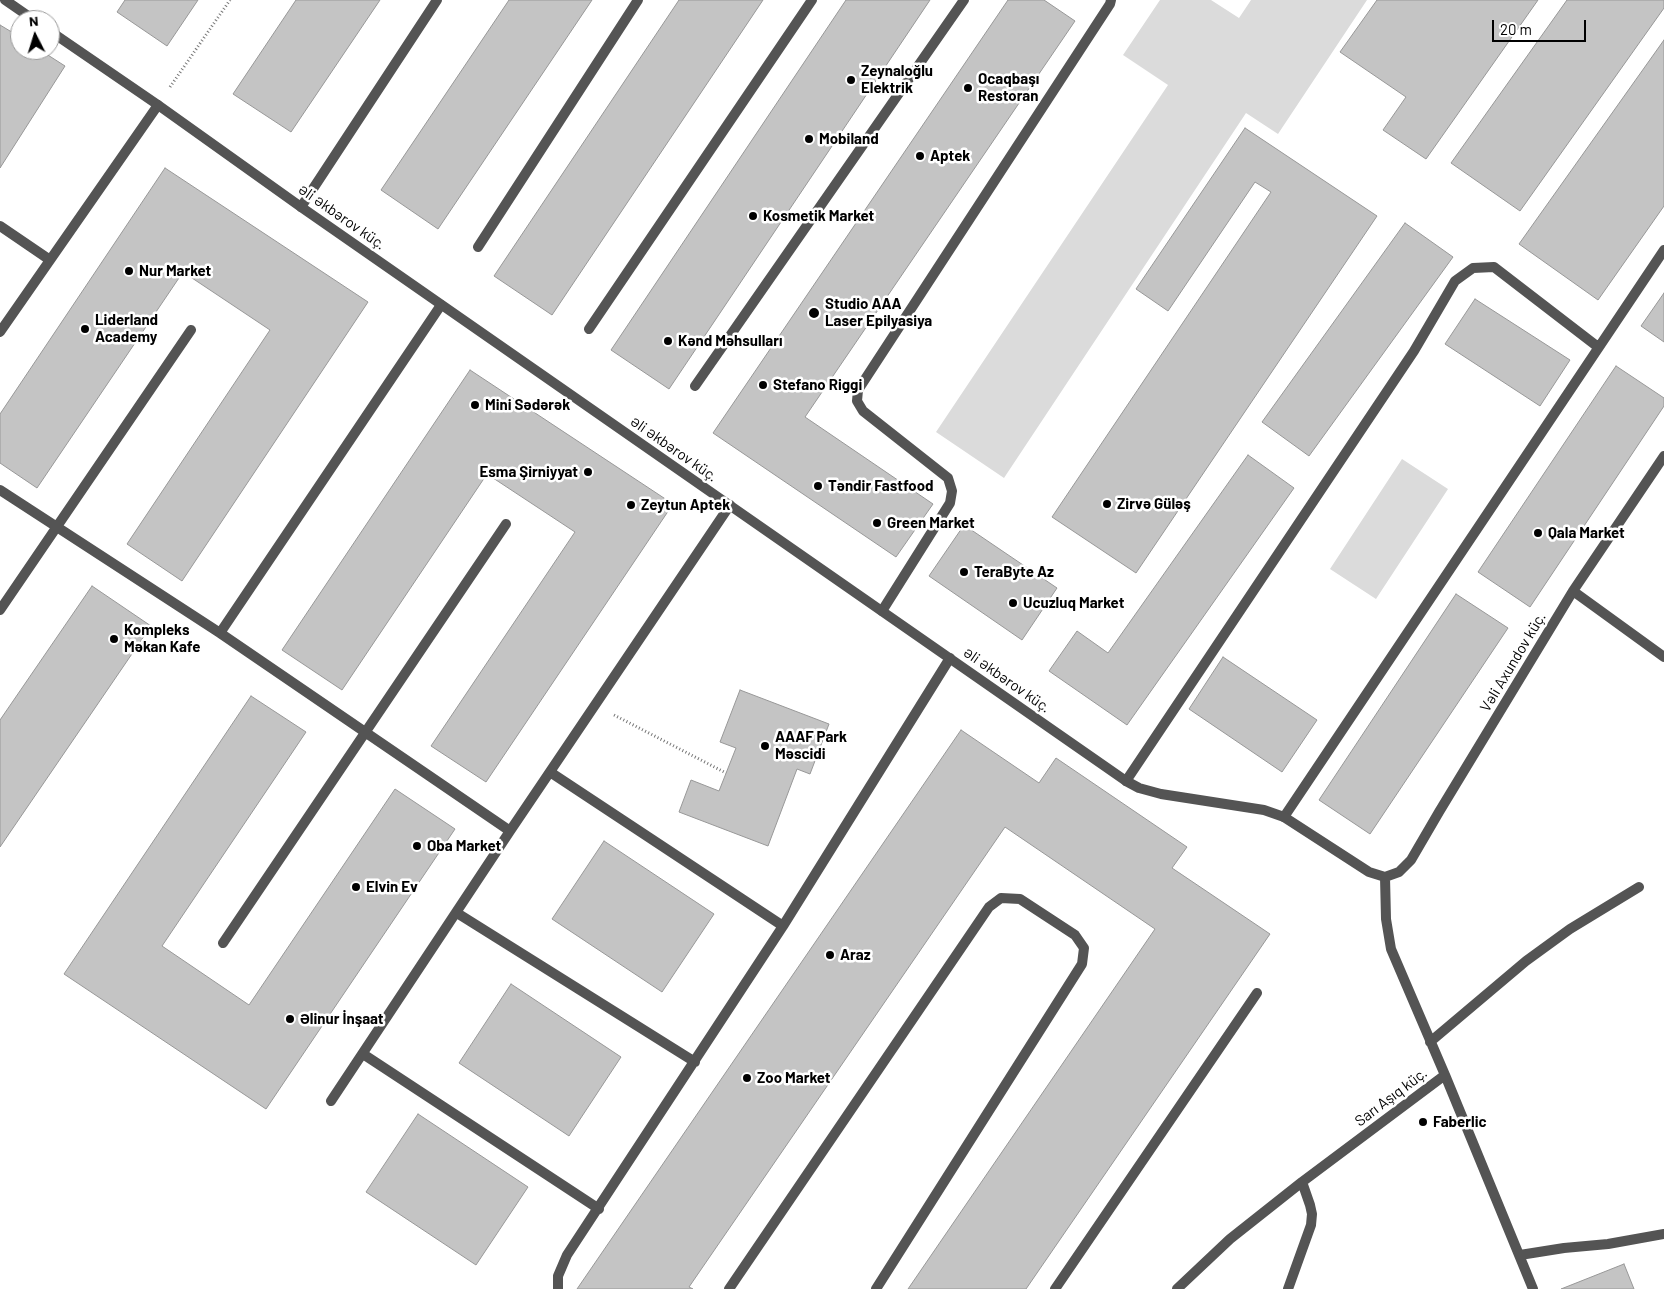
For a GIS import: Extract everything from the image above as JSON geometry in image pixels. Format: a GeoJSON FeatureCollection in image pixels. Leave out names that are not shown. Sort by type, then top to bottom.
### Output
{"type":"FeatureCollection","features":[{"type":"Feature","properties":{"kind":"street"},"geometry":{"type":"LineString","coordinates":[[5,0],[20,10]]}},
{"type":"Feature","properties":{"kind":"street"},"geometry":{"type":"LineString","coordinates":[[301,207],[437,0]]}},
{"type":"Feature","properties":{"kind":"street"},"geometry":{"type":"LineString","coordinates":[[478,247],[638,0]]}},
{"type":"Feature","properties":{"kind":"street"},"geometry":{"type":"LineString","coordinates":[[589,329],[812,0]]}},
{"type":"Feature","properties":{"kind":"street"},"geometry":{"type":"LineString","coordinates":[[695,386],[964,0]]}},
{"type":"Feature","properties":{"kind":"street"},"geometry":{"type":"LineString","coordinates":[[882,611],[950,503],[952,491],[948,478],[863,411],[857,401],[858,390],[1111,0]]}},
{"type":"Feature","properties":{"kind":"street","name":"Əli Əkbərov küç."},"geometry":{"type":"LineString","coordinates":[[60,38],[158,104],[441,305],[1126,780],[1139,788],[1161,794],[1264,810],[1284,817],[1369,872],[1385,877]]}},
{"type":"Feature","properties":{"kind":"street"},"geometry":{"type":"LineString","coordinates":[[0,332],[158,104]]}},
{"type":"Feature","properties":{"kind":"street"},"geometry":{"type":"LineString","coordinates":[[0,226],[50,260]]}},
{"type":"Feature","properties":{"kind":"street"},"geometry":{"type":"LineString","coordinates":[[1284,817],[1664,250]]}},
{"type":"Feature","properties":{"kind":"street"},"geometry":{"type":"LineString","coordinates":[[1126,780],[1414,351],[1455,281],[1473,268],[1494,267],[1598,348]]}},
{"type":"Feature","properties":{"kind":"street"},"geometry":{"type":"LineString","coordinates":[[220,633],[441,305]]}},
{"type":"Feature","properties":{"kind":"street"},"geometry":{"type":"LineString","coordinates":[[0,610],[191,330]]}},
{"type":"Feature","properties":{"kind":"street","name":"Vəli Axundov küç."},"geometry":{"type":"LineString","coordinates":[[1385,877],[1399,872],[1412,860],[1573,591],[1664,456]]}},
{"type":"Feature","properties":{"kind":"street"},"geometry":{"type":"LineString","coordinates":[[0,490],[220,633],[510,831]]}},
{"type":"Feature","properties":{"kind":"street"},"geometry":{"type":"LineString","coordinates":[[331,1101],[730,505]]}},
{"type":"Feature","properties":{"kind":"street"},"geometry":{"type":"LineString","coordinates":[[222,944],[506,524]]}},
{"type":"Feature","properties":{"kind":"street"},"geometry":{"type":"LineString","coordinates":[[1573,591],[1664,657]]}},
{"type":"Feature","properties":{"kind":"street"},"geometry":{"type":"LineString","coordinates":[[558,1289],[558,1276],[567,1255],[783,926],[950,658]]}},
{"type":"Feature","properties":{"kind":"street"},"geometry":{"type":"LineString","coordinates":[[550,772],[783,926]]}},
{"type":"Feature","properties":{"kind":"street"},"geometry":{"type":"LineString","coordinates":[[1385,877],[1386,919],[1391,949],[1445,1075]]}},
{"type":"Feature","properties":{"kind":"street"},"geometry":{"type":"LineString","coordinates":[[1430,1042],[1526,961],[1570,929],[1639,887]]}},
{"type":"Feature","properties":{"kind":"street"},"geometry":{"type":"LineString","coordinates":[[729,1289],[989,907],[1000,898],[1020,899],[1075,935],[1084,948],[1082,964],[876,1289]]}},
{"type":"Feature","properties":{"kind":"street"},"geometry":{"type":"LineString","coordinates":[[457,912],[695,1062]]}},
{"type":"Feature","properties":{"kind":"street"},"geometry":{"type":"LineString","coordinates":[[1056,1289],[1257,993]]}},
{"type":"Feature","properties":{"kind":"street"},"geometry":{"type":"LineString","coordinates":[[363,1054],[599,1208]]}},
{"type":"Feature","properties":{"kind":"street","name":"Sarı Aşıq küç."},"geometry":{"type":"LineString","coordinates":[[1176,1289],[1230,1239],[1302,1182],[1445,1075],[1533,1289]]}},
{"type":"Feature","properties":{"kind":"street"},"geometry":{"type":"LineString","coordinates":[[1288,1289],[1311,1225],[1312,1214],[1302,1182]]}},
{"type":"Feature","properties":{"kind":"street"},"geometry":{"type":"LineString","coordinates":[[1520,1255],[1608,1244],[1664,1234]]}},
{"type":"Feature","properties":{"kind":"path"},"geometry":{"type":"LineString","coordinates":[[158,104],[230,0]]}},
{"type":"Feature","properties":{"kind":"path"},"geometry":{"type":"LineString","coordinates":[[595,705],[726,773]]}},
{"type":"Feature","properties":{"kind":"shaded area"},"geometry":{"type":"Polygon","coordinates":[[[1160,0],[1211,0],[1239,18],[1251,0],[1367,0],[1278,134],[1246,113],[1004,478],[936,432],[1168,85],[1123,55],[1160,0]]]}},
{"type":"Feature","properties":{"kind":"shaded area"},"geometry":{"type":"Polygon","coordinates":[[[1402,459],[1448,489],[1376,599],[1330,569],[1402,459]]]}},
{"type":"Feature","properties":{"kind":"building"},"geometry":{"type":"Polygon","coordinates":[[[125,0],[198,0],[167,46],[117,12],[125,0]]]}},
{"type":"Feature","properties":{"kind":"building"},"geometry":{"type":"Polygon","coordinates":[[[296,0],[380,0],[291,132],[233,94],[296,0]]]}},
{"type":"Feature","properties":{"kind":"building"},"geometry":{"type":"Polygon","coordinates":[[[509,0],[592,0],[438,229],[381,190],[509,0]]]}},
{"type":"Feature","properties":{"kind":"building"},"geometry":{"type":"Polygon","coordinates":[[[679,0],[763,0],[552,315],[494,276],[679,0]]]}},
{"type":"Feature","properties":{"kind":"building"},"geometry":{"type":"Polygon","coordinates":[[[846,0],[930,0],[669,389],[611,350],[846,0]]]}},
{"type":"Feature","properties":{"kind":"building"},"geometry":{"type":"Polygon","coordinates":[[[1008,0],[1044,0],[1075,21],[805,417],[933,504],[896,557],[713,433],[1008,0]]]}},
{"type":"Feature","properties":{"kind":"building"},"geometry":{"type":"Polygon","coordinates":[[[1377,0],[1538,0],[1426,159],[1383,130],[1406,97],[1340,52],[1377,0]]]}},
{"type":"Feature","properties":{"kind":"building"},"geometry":{"type":"Polygon","coordinates":[[[1567,0],[1664,0],[1664,8],[1520,211],[1451,163],[1567,0]]]}},
{"type":"Feature","properties":{"kind":"building"},"geometry":{"type":"Polygon","coordinates":[[[0,25],[10,31],[10,60],[56,60],[65,66],[0,168],[0,25]]]}},
{"type":"Feature","properties":{"kind":"building"},"geometry":{"type":"Polygon","coordinates":[[[1664,40],[1664,206],[1598,300],[1519,244],[1664,40]]]}},
{"type":"Feature","properties":{"kind":"building"},"geometry":{"type":"Polygon","coordinates":[[[1245,128],[1377,216],[1136,573],[1052,517],[1271,192],[1255,182],[1168,311],[1136,289],[1245,128]]]}},
{"type":"Feature","properties":{"kind":"building"},"geometry":{"type":"Polygon","coordinates":[[[165,168],[368,302],[182,581],[127,544],[270,330],[183,272],[37,488],[0,463],[0,414],[165,168]]]}},
{"type":"Feature","properties":{"kind":"building"},"geometry":{"type":"Polygon","coordinates":[[[1405,223],[1453,257],[1309,456],[1262,422],[1405,223]]]}},
{"type":"Feature","properties":{"kind":"building"},"geometry":{"type":"Polygon","coordinates":[[[1664,293],[1664,342],[1641,326],[1664,293]]]}},
{"type":"Feature","properties":{"kind":"building"},"geometry":{"type":"Polygon","coordinates":[[[1475,299],[1570,360],[1540,406],[1445,344],[1475,299]]]}},
{"type":"Feature","properties":{"kind":"building"},"geometry":{"type":"Polygon","coordinates":[[[1616,366],[1664,398],[1664,406],[1530,607],[1478,572],[1616,366]]]}},
{"type":"Feature","properties":{"kind":"building"},"geometry":{"type":"Polygon","coordinates":[[[470,370],[673,504],[486,782],[431,746],[575,532],[487,474],[342,690],[282,650],[470,370]]]}},
{"type":"Feature","properties":{"kind":"building"},"geometry":{"type":"Polygon","coordinates":[[[1248,455],[1294,488],[1127,725],[1049,671],[1077,631],[1108,653],[1248,455]]]}},
{"type":"Feature","properties":{"kind":"building"},"geometry":{"type":"Polygon","coordinates":[[[964,525],[1057,588],[1022,640],[929,576],[964,525]]]}},
{"type":"Feature","properties":{"kind":"building"},"geometry":{"type":"Polygon","coordinates":[[[92,586],[151,626],[0,847],[0,720],[92,586]]]}},
{"type":"Feature","properties":{"kind":"building"},"geometry":{"type":"Polygon","coordinates":[[[1456,594],[1508,628],[1370,834],[1319,800],[1456,594]]]}},
{"type":"Feature","properties":{"kind":"building"},"geometry":{"type":"Polygon","coordinates":[[[1223,657],[1317,720],[1282,772],[1189,709],[1223,657]]]}},
{"type":"Feature","properties":{"kind":"building"},"geometry":{"type":"Polygon","coordinates":[[[740,690],[829,724],[810,774],[797,769],[768,846],[679,812],[691,780],[719,791],[736,748],[720,742],[740,690]]]}},
{"type":"Feature","properties":{"kind":"building"},"geometry":{"type":"Polygon","coordinates":[[[251,696],[306,732],[162,946],[249,1005],[395,789],[455,829],[266,1109],[64,974],[251,696]]]}},
{"type":"Feature","properties":{"kind":"building"},"geometry":{"type":"Polygon","coordinates":[[[961,730],[1039,783],[1056,758],[1187,847],[1172,868],[1270,934],[1026,1289],[908,1289],[1155,929],[1005,827],[689,1287],[693,1289],[577,1289],[961,730]]]}},
{"type":"Feature","properties":{"kind":"building"},"geometry":{"type":"Polygon","coordinates":[[[604,841],[714,914],[662,992],[552,919],[604,841]]]}},
{"type":"Feature","properties":{"kind":"building"},"geometry":{"type":"Polygon","coordinates":[[[511,984],[621,1057],[569,1136],[459,1063],[511,984]]]}},
{"type":"Feature","properties":{"kind":"building"},"geometry":{"type":"Polygon","coordinates":[[[418,1114],[528,1187],[476,1265],[366,1192],[418,1114]]]}},
{"type":"Feature","properties":{"kind":"building"},"geometry":{"type":"Polygon","coordinates":[[[1624,1264],[1634,1289],[1561,1289],[1624,1264]]]}},
{"type":"Feature","properties":{"kind":"place","name":"Zeynaloğlu Elektrik"},"geometry":{"type":"Point","coordinates":[851,80]}},
{"type":"Feature","properties":{"kind":"place","name":"Ocaqbaşı Restoran"},"geometry":{"type":"Point","coordinates":[968,88]}},
{"type":"Feature","properties":{"kind":"place","name":"Mobiland"},"geometry":{"type":"Point","coordinates":[809,139]}},
{"type":"Feature","properties":{"kind":"place","name":"Aptek"},"geometry":{"type":"Point","coordinates":[920,156]}},
{"type":"Feature","properties":{"kind":"place","name":"Kosmetik Market"},"geometry":{"type":"Point","coordinates":[753,216]}},
{"type":"Feature","properties":{"kind":"place","name":"Nur Market"},"geometry":{"type":"Point","coordinates":[129,271]}},
{"type":"Feature","properties":{"kind":"place","name":"Studio AAA Laser Epilyasiya"},"geometry":{"type":"Point","coordinates":[814,313]}},
{"type":"Feature","properties":{"kind":"place","name":"Liderland Academy"},"geometry":{"type":"Point","coordinates":[85,329]}},
{"type":"Feature","properties":{"kind":"place","name":"Kənd Məhsulları"},"geometry":{"type":"Point","coordinates":[668,341]}},
{"type":"Feature","properties":{"kind":"place","name":"Stefano Riggi"},"geometry":{"type":"Point","coordinates":[763,385]}},
{"type":"Feature","properties":{"kind":"place","name":"Mini Sədərək"},"geometry":{"type":"Point","coordinates":[475,405]}},
{"type":"Feature","properties":{"kind":"place","name":"Esma Şirniyyat"},"geometry":{"type":"Point","coordinates":[588,472]}},
{"type":"Feature","properties":{"kind":"place","name":"Təndir Fastfood"},"geometry":{"type":"Point","coordinates":[818,486]}},
{"type":"Feature","properties":{"kind":"place","name":"Zirvə Güləş"},"geometry":{"type":"Point","coordinates":[1107,504]}},
{"type":"Feature","properties":{"kind":"place","name":"Zeytun Aptek"},"geometry":{"type":"Point","coordinates":[631,505]}},
{"type":"Feature","properties":{"kind":"place","name":"Green Market"},"geometry":{"type":"Point","coordinates":[877,523]}},
{"type":"Feature","properties":{"kind":"place","name":"Qala Market"},"geometry":{"type":"Point","coordinates":[1538,533]}},
{"type":"Feature","properties":{"kind":"place","name":"TeraByte Az"},"geometry":{"type":"Point","coordinates":[964,572]}},
{"type":"Feature","properties":{"kind":"place","name":"Ucuzluq Market"},"geometry":{"type":"Point","coordinates":[1013,603]}},
{"type":"Feature","properties":{"kind":"place","name":"Kompleks Məkan Kafe"},"geometry":{"type":"Point","coordinates":[114,639]}},
{"type":"Feature","properties":{"kind":"place","name":"AAAF Park Məscidi"},"geometry":{"type":"Point","coordinates":[765,746]}},
{"type":"Feature","properties":{"kind":"place","name":"Oba Market"},"geometry":{"type":"Point","coordinates":[417,846]}},
{"type":"Feature","properties":{"kind":"place","name":"Elvin Ev"},"geometry":{"type":"Point","coordinates":[356,887]}},
{"type":"Feature","properties":{"kind":"place","name":"Araz"},"geometry":{"type":"Point","coordinates":[830,955]}},
{"type":"Feature","properties":{"kind":"place","name":"Əlinur İnşaat"},"geometry":{"type":"Point","coordinates":[290,1019]}},
{"type":"Feature","properties":{"kind":"place","name":"Zoo Market"},"geometry":{"type":"Point","coordinates":[747,1078]}},
{"type":"Feature","properties":{"kind":"place","name":"Faberlic"},"geometry":{"type":"Point","coordinates":[1423,1122]}}]}
